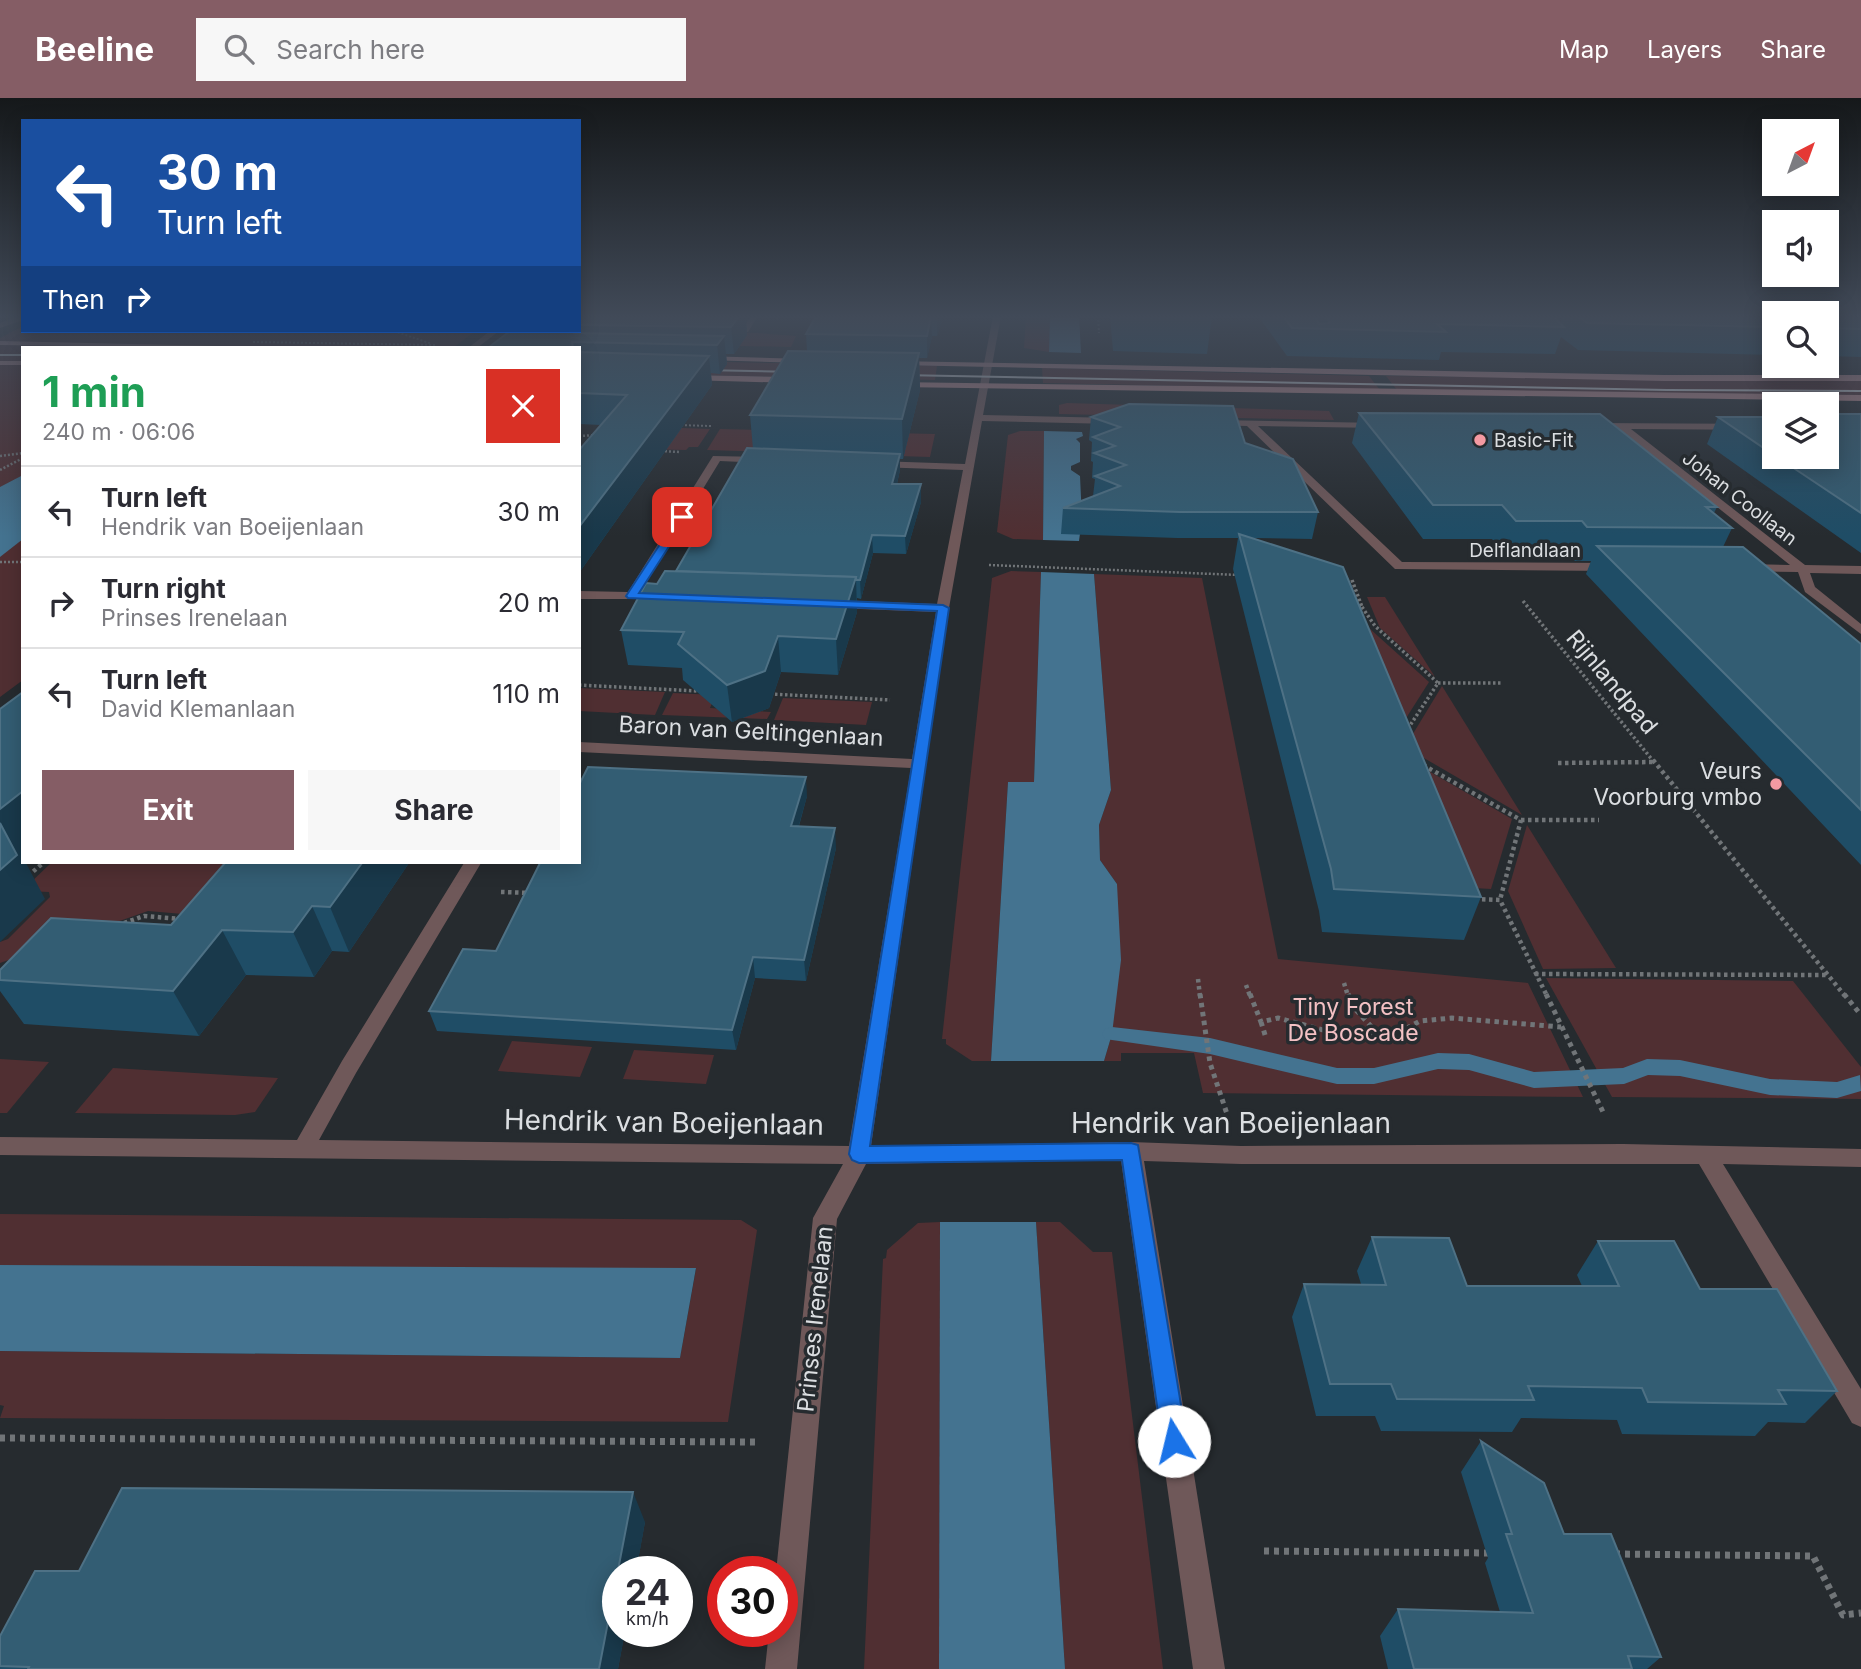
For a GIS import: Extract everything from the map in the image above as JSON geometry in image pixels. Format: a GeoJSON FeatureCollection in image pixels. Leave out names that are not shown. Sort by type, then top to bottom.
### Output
{"type":"FeatureCollection","features":[{"type":"Feature","properties":{"kind":"main road"},"geometry":{"type":"LineString","coordinates":[[1274,389],[1861,398]]}},
{"type":"Feature","properties":{"kind":"street","name":"Prinses Irenelaan"},"geometry":{"type":"LineString","coordinates":[[780,1669],[825,1218],[859,1154],[943,608],[953,564],[981,389]]}},
{"type":"Feature","properties":{"kind":"street"},"geometry":{"type":"LineString","coordinates":[[977,418],[1130,422]]}},
{"type":"Feature","properties":{"kind":"street"},"geometry":{"type":"LineString","coordinates":[[1210,423],[1388,425]]}},
{"type":"Feature","properties":{"kind":"street"},"geometry":{"type":"LineString","coordinates":[[1250,424],[1399,566]]}},
{"type":"Feature","properties":{"kind":"street"},"geometry":{"type":"LineString","coordinates":[[1580,426],[1762,427]]}},
{"type":"Feature","properties":{"kind":"street","name":"Johan Coollaan"},"geometry":{"type":"LineString","coordinates":[[1622,427],[1803,570],[1810,589],[1861,630]]}},
{"type":"Feature","properties":{"kind":"street"},"geometry":{"type":"LineString","coordinates":[[632,596],[717,458],[773,460]]}},
{"type":"Feature","properties":{"kind":"street"},"geometry":{"type":"LineString","coordinates":[[871,464],[968,467]]}},
{"type":"Feature","properties":{"kind":"street","name":"Delflandlaan"},"geometry":{"type":"LineString","coordinates":[[1399,566],[1633,567]]}},
{"type":"Feature","properties":{"kind":"street"},"geometry":{"type":"LineString","coordinates":[[1729,568],[1861,570]]}},
{"type":"Feature","properties":{"kind":"street"},"geometry":{"type":"LineString","coordinates":[[581,595],[659,597]]}},
{"type":"Feature","properties":{"kind":"street"},"geometry":{"type":"LineString","coordinates":[[821,603],[943,608]]}},
{"type":"Feature","properties":{"kind":"street","name":"Baron van Geltingenlaan"},"geometry":{"type":"LineString","coordinates":[[581,747],[921,764]]}},
{"type":"Feature","properties":{"kind":"street"},"geometry":{"type":"LineString","coordinates":[[304,1148],[471,864]]}},
{"type":"Feature","properties":{"kind":"street","name":"Hendrik van Boeijenlaan"},"geometry":{"type":"LineString","coordinates":[[0,1146],[859,1154],[1131,1151],[1241,1155],[1861,1158]]}},
{"type":"Feature","properties":{"kind":"street"},"geometry":{"type":"LineString","coordinates":[[1131,1151],[1209,1669]]}},
{"type":"Feature","properties":{"kind":"street"},"geometry":{"type":"LineString","coordinates":[[1706,1156],[1861,1414]]}},
{"type":"Feature","properties":{"kind":"path"},"geometry":{"type":"LineString","coordinates":[[581,435],[603,435],[594,445]]}},
{"type":"Feature","properties":{"kind":"path"},"geometry":{"type":"LineString","coordinates":[[659,451],[687,452]]}},
{"type":"Feature","properties":{"kind":"path"},"geometry":{"type":"LineString","coordinates":[[0,456],[21,456]]}},
{"type":"Feature","properties":{"kind":"path"},"geometry":{"type":"LineString","coordinates":[[0,470],[21,457]]}},
{"type":"Feature","properties":{"kind":"path"},"geometry":{"type":"LineString","coordinates":[[2,562],[21,562]]}},
{"type":"Feature","properties":{"kind":"path"},"geometry":{"type":"LineString","coordinates":[[953,564],[1244,576]]}},
{"type":"Feature","properties":{"kind":"path"},"geometry":{"type":"LineString","coordinates":[[1399,566],[1369,579],[1352,580],[1362,607],[1375,626],[1437,683],[1503,683]]}},
{"type":"Feature","properties":{"kind":"path","name":"Rijnlandpad"},"geometry":{"type":"LineString","coordinates":[[1495,567],[1861,1015]]}},
{"type":"Feature","properties":{"kind":"path"},"geometry":{"type":"LineString","coordinates":[[1352,606],[1362,607]]}},
{"type":"Feature","properties":{"kind":"path"},"geometry":{"type":"LineString","coordinates":[[1402,738],[1437,683]]}},
{"type":"Feature","properties":{"kind":"path"},"geometry":{"type":"LineString","coordinates":[[581,685],[701,691]]}},
{"type":"Feature","properties":{"kind":"path"},"geometry":{"type":"LineString","coordinates":[[768,694],[930,702]]}},
{"type":"Feature","properties":{"kind":"path"},"geometry":{"type":"LineString","coordinates":[[1418,762],[1521,820],[1599,820]]}},
{"type":"Feature","properties":{"kind":"path"},"geometry":{"type":"LineString","coordinates":[[1558,763],[1656,762]]}},
{"type":"Feature","properties":{"kind":"path"},"geometry":{"type":"LineString","coordinates":[[1521,820],[1500,900],[1595,1097]]}},
{"type":"Feature","properties":{"kind":"path"},"geometry":{"type":"LineString","coordinates":[[26,879],[42,864]]}},
{"type":"Feature","properties":{"kind":"path"},"geometry":{"type":"LineString","coordinates":[[456,890],[539,894]]}},
{"type":"Feature","properties":{"kind":"path"},"geometry":{"type":"LineString","coordinates":[[1466,899],[1500,900]]}},
{"type":"Feature","properties":{"kind":"path"},"geometry":{"type":"LineString","coordinates":[[118,926],[144,916],[183,919]]}},
{"type":"Feature","properties":{"kind":"path"},"geometry":{"type":"LineString","coordinates":[[1535,974],[1829,975]]}},
{"type":"Feature","properties":{"kind":"path"},"geometry":{"type":"LineString","coordinates":[[1198,979],[1210,1063],[1241,1155]]}},
{"type":"Feature","properties":{"kind":"path"},"geometry":{"type":"LineString","coordinates":[[1343,984],[1347,997],[1358,1014],[1378,1034]]}},
{"type":"Feature","properties":{"kind":"path"},"geometry":{"type":"LineString","coordinates":[[1246,985],[1266,1038]]}},
{"type":"Feature","properties":{"kind":"path"},"geometry":{"type":"LineString","coordinates":[[1261,1022],[1278,1018],[1357,1039],[1420,1021],[1452,1018],[1561,1027]]}},
{"type":"Feature","properties":{"kind":"path"},"geometry":{"type":"LineString","coordinates":[[0,1438],[802,1442]]}},
{"type":"Feature","properties":{"kind":"path"},"geometry":{"type":"LineString","coordinates":[[1264,1551],[1497,1553]]}},
{"type":"Feature","properties":{"kind":"path"},"geometry":{"type":"LineString","coordinates":[[1607,1554],[1813,1556],[1843,1615],[1861,1614]]}},
{"type":"Feature","properties":{"kind":"green space"},"geometry":{"type":"Polygon","coordinates":[[[0,389],[21,389],[21,681],[0,697],[0,389]]]}},
{"type":"Feature","properties":{"kind":"green space"},"geometry":{"type":"Polygon","coordinates":[[[1396,389],[1861,389],[1861,395],[1839,395],[1839,392],[1762,394],[1396,389]]]}},
{"type":"Feature","properties":{"kind":"green space"},"geometry":{"type":"Polygon","coordinates":[[[1067,403],[1329,411],[1334,420],[1059,414],[1059,405],[1067,403]]]}},
{"type":"Feature","properties":{"kind":"green space"},"geometry":{"type":"Polygon","coordinates":[[[655,427],[710,429],[698,447],[689,447],[686,450],[638,449],[655,427]]]}},
{"type":"Feature","properties":{"kind":"green space"},"geometry":{"type":"Polygon","coordinates":[[[720,429],[935,434],[930,457],[707,450],[720,429]]]}},
{"type":"Feature","properties":{"kind":"green space"},"geometry":{"type":"Polygon","coordinates":[[[1020,431],[1044,431],[1043,540],[1013,539],[997,532],[1008,435],[1020,431]]]}},
{"type":"Feature","properties":{"kind":"green space"},"geometry":{"type":"Polygon","coordinates":[[[1011,571],[1041,572],[1034,782],[1008,782],[991,1061],[972,1061],[946,1044],[946,1039],[942,1039],[992,578],[1011,571]]]}},
{"type":"Feature","properties":{"kind":"green space","name":"Tiny Forest De Boscade"},"geometry":{"type":"Polygon","coordinates":[[[1094,574],[1202,578],[1278,959],[1528,983],[1583,1097],[1203,1093],[1194,1053],[1121,1053],[1121,1061],[1104,1061],[1112,1034],[1117,884],[1100,860],[1099,825],[1111,790],[1094,574]]]}},
{"type":"Feature","properties":{"kind":"green space"},"geometry":{"type":"Polygon","coordinates":[[[1367,597],[1385,597],[1435,677],[1380,628],[1367,597]]]}},
{"type":"Feature","properties":{"kind":"green space"},"geometry":{"type":"Polygon","coordinates":[[[1369,628],[1429,682],[1396,734],[1369,628]]]}},
{"type":"Feature","properties":{"kind":"green space"},"geometry":{"type":"Polygon","coordinates":[[[1442,686],[1522,815],[1405,747],[1442,686]]]}},
{"type":"Feature","properties":{"kind":"green space"},"geometry":{"type":"Polygon","coordinates":[[[581,688],[665,692],[655,715],[581,711],[581,688]]]}},
{"type":"Feature","properties":{"kind":"green space"},"geometry":{"type":"Polygon","coordinates":[[[673,693],[715,695],[710,708],[771,712],[767,719],[662,715],[673,693]]]}},
{"type":"Feature","properties":{"kind":"green space"},"geometry":{"type":"Polygon","coordinates":[[[783,698],[872,702],[866,725],[774,720],[783,698]]]}},
{"type":"Feature","properties":{"kind":"green space"},"geometry":{"type":"Polygon","coordinates":[[[1406,758],[1512,819],[1491,889],[1457,887],[1406,758]]]}},
{"type":"Feature","properties":{"kind":"green space"},"geometry":{"type":"Polygon","coordinates":[[[1527,825],[1616,968],[1543,969],[1508,891],[1527,825]]]}},
{"type":"Feature","properties":{"kind":"green space"},"geometry":{"type":"Polygon","coordinates":[[[50,864],[249,864],[206,916],[148,911],[0,963],[0,942],[8,939],[50,897],[49,892],[26,891],[28,885],[50,864]]]}},
{"type":"Feature","properties":{"kind":"green space"},"geometry":{"type":"Polygon","coordinates":[[[1546,978],[1793,981],[1861,1067],[1861,1099],[1612,1097],[1546,978]]]}},
{"type":"Feature","properties":{"kind":"green space"},"geometry":{"type":"Polygon","coordinates":[[[512,1041],[592,1047],[580,1077],[498,1071],[512,1041]]]}},
{"type":"Feature","properties":{"kind":"green space"},"geometry":{"type":"Polygon","coordinates":[[[634,1050],[714,1055],[706,1084],[623,1079],[634,1050]]]}},
{"type":"Feature","properties":{"kind":"green space"},"geometry":{"type":"Polygon","coordinates":[[[0,1059],[49,1062],[7,1113],[0,1113],[0,1059]]]}},
{"type":"Feature","properties":{"kind":"green space"},"geometry":{"type":"Polygon","coordinates":[[[113,1068],[278,1078],[255,1112],[235,1115],[75,1113],[113,1068]]]}},
{"type":"Feature","properties":{"kind":"green space"},"geometry":{"type":"Polygon","coordinates":[[[0,1214],[741,1220],[757,1230],[728,1422],[0,1418],[4,1406],[0,1405],[0,1351],[680,1358],[696,1269],[0,1265],[0,1214]]]}},
{"type":"Feature","properties":{"kind":"green space"},"geometry":{"type":"Polygon","coordinates":[[[940,1222],[939,1669],[864,1669],[883,1259],[886,1258],[887,1250],[918,1223],[940,1222]]]}},
{"type":"Feature","properties":{"kind":"green space"},"geometry":{"type":"Polygon","coordinates":[[[1036,1222],[1060,1222],[1093,1252],[1112,1252],[1163,1669],[1065,1669],[1036,1222]]]}},
{"type":"Feature","properties":{"kind":"water"},"geometry":{"type":"Polygon","coordinates":[[[1044,431],[1082,432],[1083,436],[1076,439],[1080,443],[1080,462],[1071,466],[1071,470],[1080,476],[1082,519],[1079,541],[1043,540],[1044,431]]]}},
{"type":"Feature","properties":{"kind":"water"},"geometry":{"type":"Polygon","coordinates":[[[21,476],[21,541],[0,557],[0,487],[21,476]]]}},
{"type":"Feature","properties":{"kind":"water"},"geometry":{"type":"Polygon","coordinates":[[[1041,572],[1094,574],[1111,790],[1099,825],[1100,860],[1117,884],[1121,960],[1112,1034],[1104,1061],[991,1061],[1008,782],[1034,782],[1041,572]]]}},
{"type":"Feature","properties":{"kind":"water"},"geometry":{"type":"Polygon","coordinates":[[[940,1222],[1036,1222],[1065,1669],[939,1669],[940,1222]]]}},
{"type":"Feature","properties":{"kind":"water"},"geometry":{"type":"Polygon","coordinates":[[[0,1265],[696,1268],[680,1358],[0,1351],[0,1265]]]}},
{"type":"Feature","properties":{"kind":"building"},"geometry":{"type":"Polygon","coordinates":[[[581,389],[684,389],[581,524],[581,448],[627,395],[581,393],[581,389]]]}},
{"type":"Feature","properties":{"kind":"building"},"geometry":{"type":"Polygon","coordinates":[[[765,389],[910,389],[902,419],[750,415],[765,389]]]}},
{"type":"Feature","properties":{"kind":"building"},"geometry":{"type":"Polygon","coordinates":[[[1129,404],[1233,406],[1245,443],[1293,459],[1318,512],[1180,512],[1063,508],[1120,486],[1095,476],[1126,465],[1094,453],[1115,446],[1093,437],[1120,427],[1091,417],[1129,404]]]}},
{"type":"Feature","properties":{"kind":"building"},"geometry":{"type":"Polygon","coordinates":[[[1359,413],[1600,414],[1717,507],[1706,507],[1732,528],[1587,527],[1582,521],[1516,521],[1502,505],[1433,505],[1359,413]]]}},
{"type":"Feature","properties":{"kind":"building"},"geometry":{"type":"Polygon","coordinates":[[[1839,414],[1861,414],[1861,513],[1795,469],[1839,469],[1839,414]]]}},
{"type":"Feature","properties":{"kind":"building"},"geometry":{"type":"Polygon","coordinates":[[[1718,417],[1762,417],[1762,447],[1718,417]]]}},
{"type":"Feature","properties":{"kind":"building"},"geometry":{"type":"Polygon","coordinates":[[[747,448],[900,454],[892,484],[921,484],[905,536],[872,535],[860,580],[856,580],[856,577],[676,571],[747,448]]]}},
{"type":"Feature","properties":{"kind":"building"},"geometry":{"type":"Polygon","coordinates":[[[1239,534],[1343,567],[1481,897],[1334,889],[1331,869],[1239,534]]]}},
{"type":"Feature","properties":{"kind":"building"},"geometry":{"type":"Polygon","coordinates":[[[1597,546],[1743,547],[1861,644],[1861,810],[1597,546]]]}},
{"type":"Feature","properties":{"kind":"building"},"geometry":{"type":"Polygon","coordinates":[[[665,571],[856,577],[836,639],[778,636],[765,671],[727,685],[678,644],[684,632],[621,630],[646,583],[657,584],[665,571]]]}},
{"type":"Feature","properties":{"kind":"building"},"geometry":{"type":"Polygon","coordinates":[[[21,693],[21,793],[0,809],[0,709],[21,693]]]}},
{"type":"Feature","properties":{"kind":"building"},"geometry":{"type":"Polygon","coordinates":[[[588,767],[806,777],[791,826],[835,828],[804,960],[753,957],[732,1030],[429,1011],[463,949],[496,951],[540,864],[581,864],[581,781],[588,767]]]}},
{"type":"Feature","properties":{"kind":"building"},"geometry":{"type":"Polygon","coordinates":[[[0,823],[17,855],[0,870],[0,823]]]}},
{"type":"Feature","properties":{"kind":"building"},"geometry":{"type":"Polygon","coordinates":[[[224,864],[361,864],[330,907],[312,906],[293,932],[222,930],[173,991],[0,980],[0,970],[51,918],[171,925],[224,864]]]}},
{"type":"Feature","properties":{"kind":"building"},"geometry":{"type":"Polygon","coordinates":[[[1372,1237],[1449,1238],[1467,1286],[1619,1286],[1598,1241],[1674,1241],[1700,1289],[1777,1289],[1837,1391],[1778,1390],[1786,1404],[1648,1402],[1642,1388],[1528,1386],[1534,1400],[1397,1399],[1391,1384],[1330,1384],[1304,1284],[1386,1285],[1372,1237]]]}},
{"type":"Feature","properties":{"kind":"building"},"geometry":{"type":"Polygon","coordinates":[[[1481,1441],[1544,1483],[1564,1534],[1611,1534],[1661,1657],[1628,1656],[1632,1669],[1414,1669],[1398,1609],[1533,1613],[1506,1534],[1512,1534],[1481,1441]]]}},
{"type":"Feature","properties":{"kind":"building"},"geometry":{"type":"Polygon","coordinates":[[[122,1488],[633,1492],[621,1556],[602,1556],[603,1647],[599,1669],[28,1669],[29,1667],[0,1666],[0,1636],[35,1571],[79,1571],[122,1488]]]}},
{"type":"Feature","properties":{"kind":"waterway"},"geometry":{"type":"LineString","coordinates":[[1112,1034],[1210,1046],[1337,1076],[1374,1076],[1438,1061],[1469,1062],[1534,1080],[1624,1076],[1647,1067],[1680,1068],[1770,1087],[1837,1090],[1860,1083]]}},
{"type":"Feature","properties":{"kind":"tram line"},"geometry":{"type":"LineString","coordinates":[[1632,389],[1861,391]]}},
{"type":"Feature","properties":{"kind":"place","name":"Basic-Fit"},"geometry":{"type":"Point","coordinates":[1480,440]}},
{"type":"Feature","properties":{"kind":"place","name":"Veurs Voorburg vmbo"},"geometry":{"type":"Point","coordinates":[1776,784]}},
{"type":"Feature","properties":{"kind":"route"},"geometry":{"type":"LineString","coordinates":[[682,517],[632,596],[943,608],[859,1154],[1131,1151],[1174,1441]]}}]}
